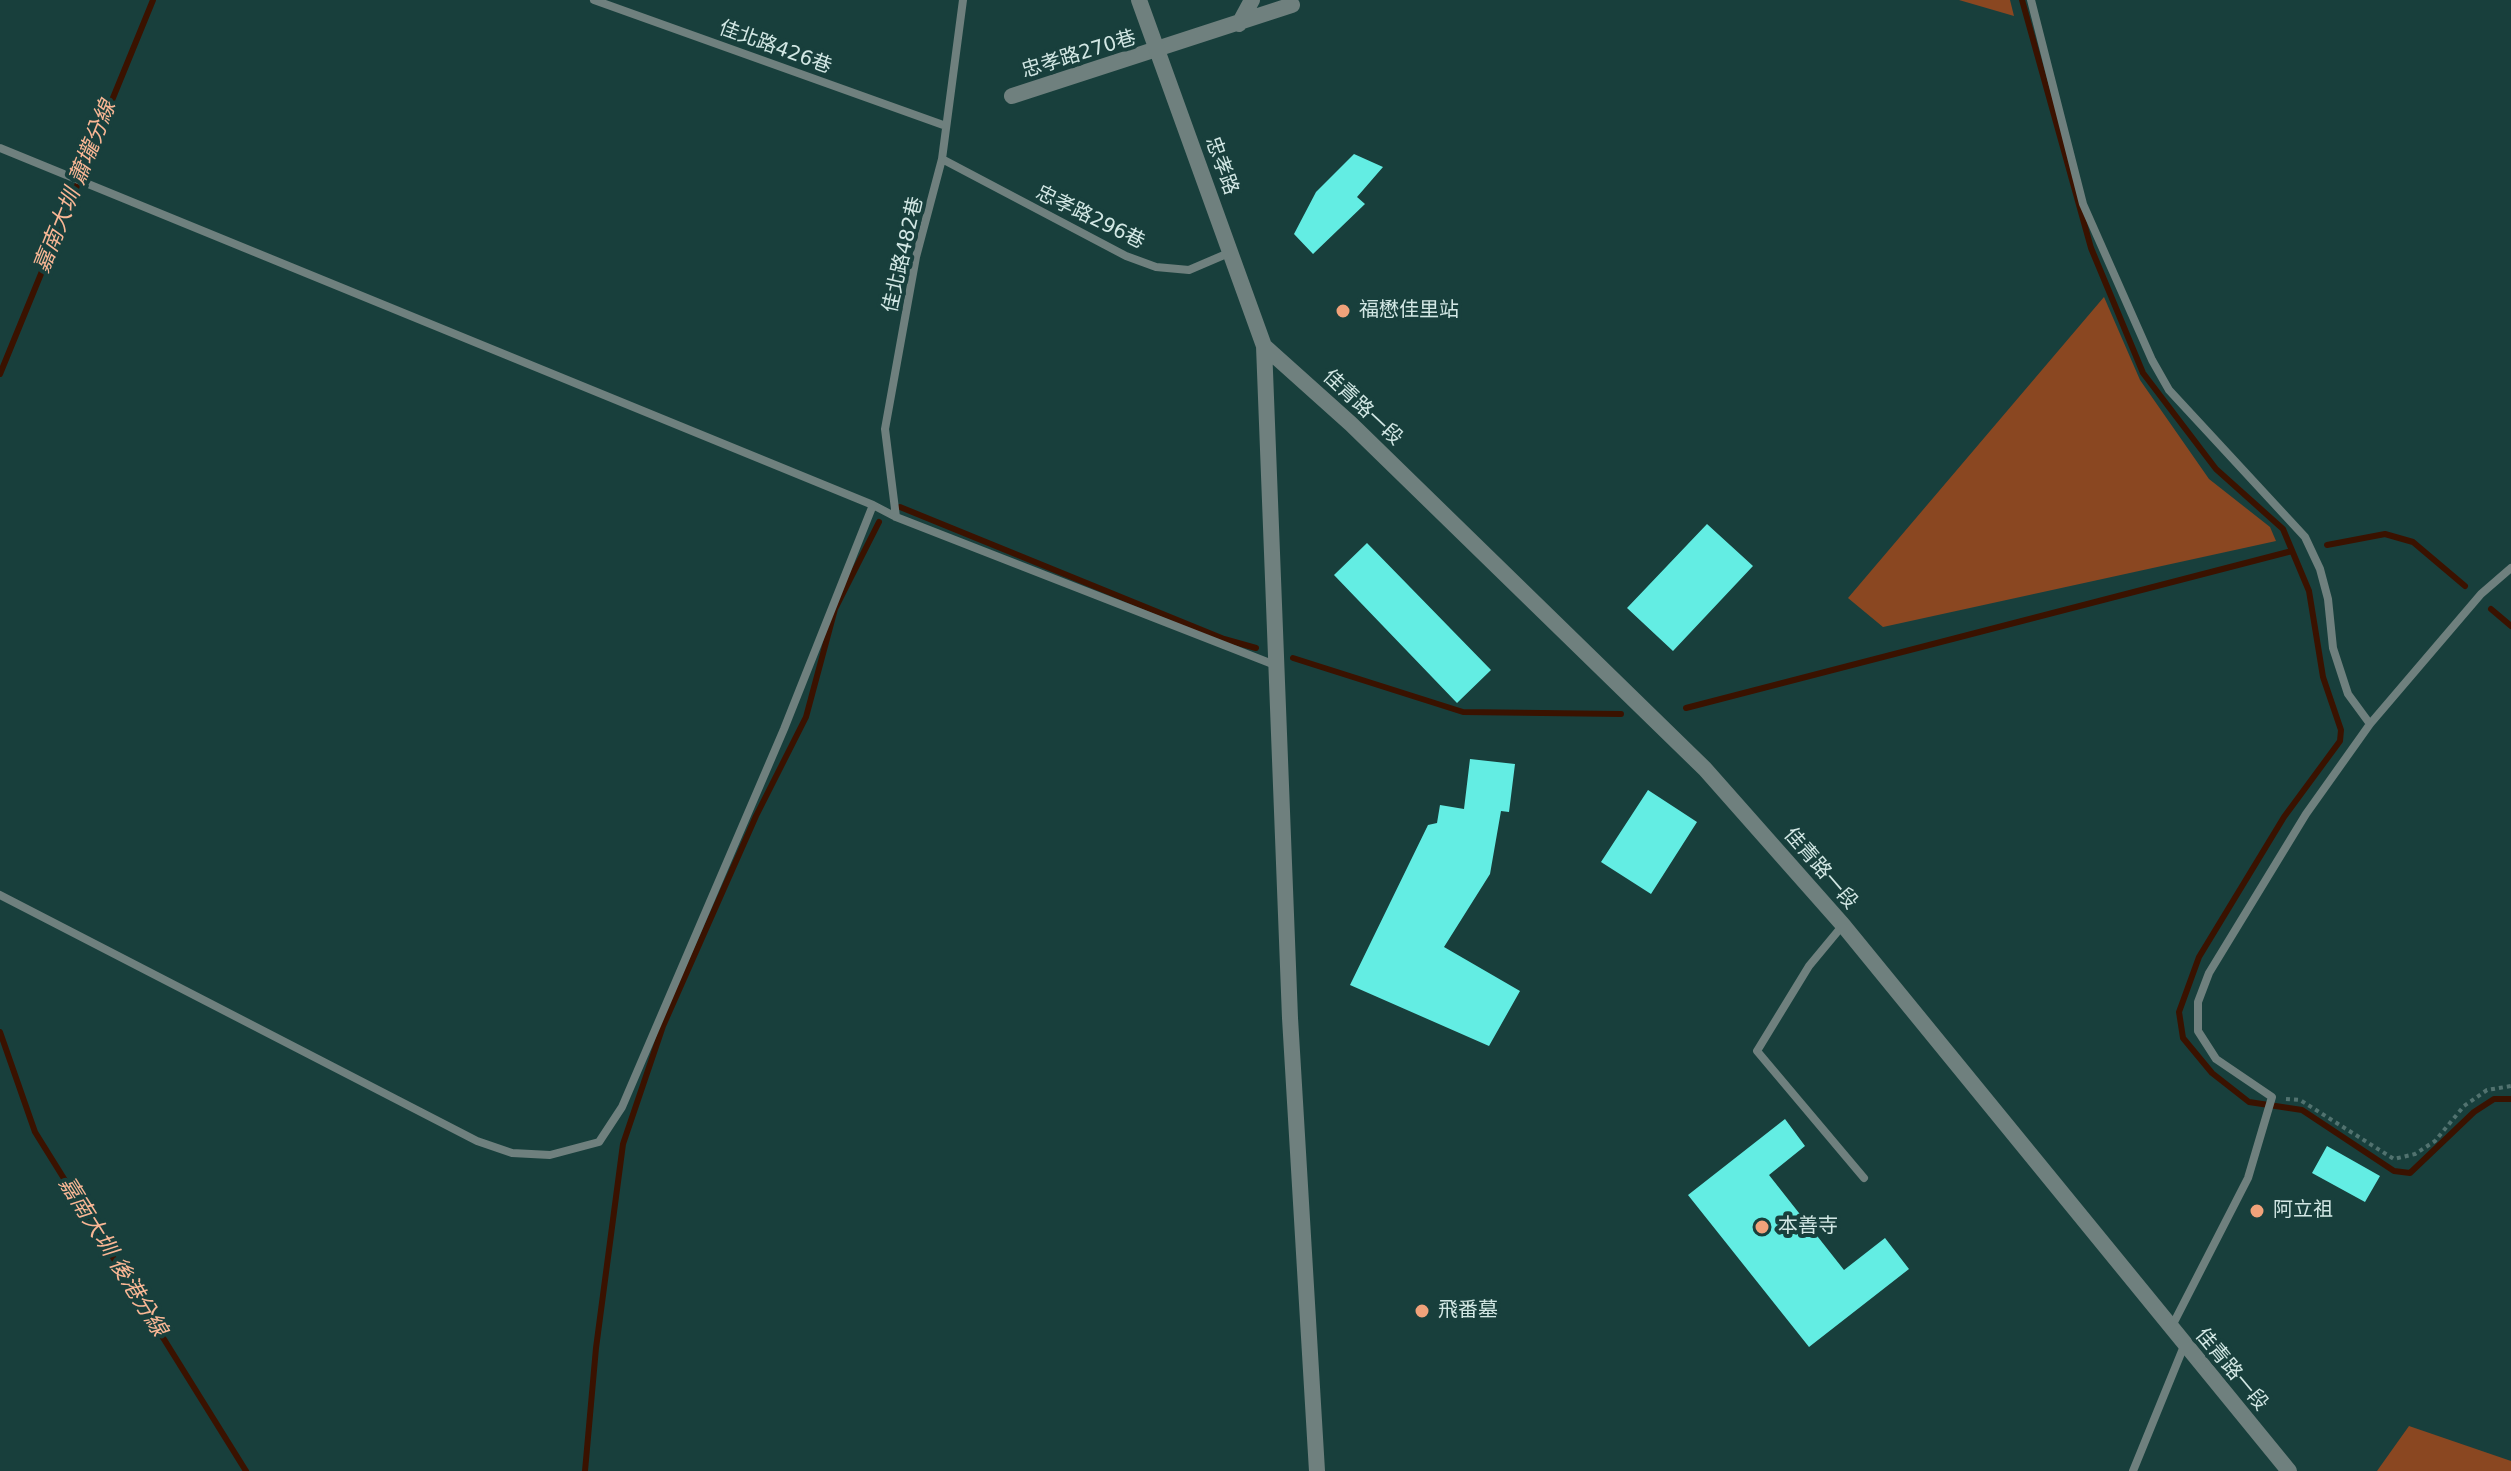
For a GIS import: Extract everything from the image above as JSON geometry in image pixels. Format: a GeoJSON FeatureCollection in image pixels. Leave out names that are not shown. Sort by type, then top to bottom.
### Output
{"type":"FeatureCollection","features":[{"type":"Feature","properties":{"kind":"street","name":"忠孝路"},"geometry":{"type":"LineString","coordinates":[[1139,0],[1264,346]]}},
{"type":"Feature","properties":{"kind":"street"},"geometry":{"type":"LineString","coordinates":[[1239,24],[1252,0]]}},
{"type":"Feature","properties":{"kind":"street","name":"忠孝路270巷"},"geometry":{"type":"LineString","coordinates":[[1012,96],[1292,5]]}},
{"type":"Feature","properties":{"kind":"street"},"geometry":{"type":"LineString","coordinates":[[1264,346],[1290,1018],[1317,1471]]}},
{"type":"Feature","properties":{"kind":"street","name":"佳青路一段"},"geometry":{"type":"LineString","coordinates":[[1264,346],[1351,424],[1705,769],[1843,925],[2289,1471]]}},
{"type":"Feature","properties":{"kind":"lane","name":"佳北路426巷"},"geometry":{"type":"LineString","coordinates":[[594,0],[946,126]]}},
{"type":"Feature","properties":{"kind":"lane","name":"佳北路482巷"},"geometry":{"type":"LineString","coordinates":[[896,517],[885,429],[916,257],[942,159],[963,0]]}},
{"type":"Feature","properties":{"kind":"lane"},"geometry":{"type":"LineString","coordinates":[[2031,0],[2083,204],[2152,360],[2169,390],[2305,537],[2324,584],[2333,648],[2348,694],[2370,724]]}},
{"type":"Feature","properties":{"kind":"lane"},"geometry":{"type":"LineString","coordinates":[[0,148],[896,517],[1275,665]]}},
{"type":"Feature","properties":{"kind":"lane","name":"忠孝路296巷"},"geometry":{"type":"LineString","coordinates":[[942,159],[1126,256],[1156,267],[1189,270],[1231,252]]}},
{"type":"Feature","properties":{"kind":"lane"},"geometry":{"type":"LineString","coordinates":[[0,895],[477,1141],[512,1153],[550,1155],[599,1142],[622,1107],[647,1049],[784,729],[873,505]]}},
{"type":"Feature","properties":{"kind":"lane"},"geometry":{"type":"LineString","coordinates":[[2170,1329],[2248,1178],[2272,1097],[2216,1059],[2198,1031],[2198,1002],[2209,973],[2298,827],[2370,724],[2481,594],[2511,568]]}},
{"type":"Feature","properties":{"kind":"lane"},"geometry":{"type":"LineString","coordinates":[[1843,925],[1809,966],[1757,1051],[1864,1178]]}},
{"type":"Feature","properties":{"kind":"lane"},"geometry":{"type":"LineString","coordinates":[[2133,1471],[2184,1346]]}},
{"type":"Feature","properties":{"kind":"path"},"geometry":{"type":"LineString","coordinates":[[2272,1097],[2300,1100],[2394,1159],[2415,1154],[2435,1141],[2464,1106],[2487,1090],[2511,1086]]}},
{"type":"Feature","properties":{"kind":"shaded area"},"geometry":{"type":"Polygon","coordinates":[[[1959,0],[2010,0],[2014,16],[1959,0]]]}},
{"type":"Feature","properties":{"kind":"shaded area"},"geometry":{"type":"Polygon","coordinates":[[[2104,297],[2140,380],[2209,479],[2270,527],[2276,541],[1883,627],[1848,598],[2104,297]]]}},
{"type":"Feature","properties":{"kind":"shaded area"},"geometry":{"type":"Polygon","coordinates":[[[2409,1426],[2511,1461],[2511,1471],[2377,1471],[2409,1426]]]}},
{"type":"Feature","properties":{"kind":"building"},"geometry":{"type":"Polygon","coordinates":[[[1354,154],[1383,167],[1357,197],[1365,204],[1313,254],[1294,234],[1316,192],[1354,154]]]}},
{"type":"Feature","properties":{"kind":"building"},"geometry":{"type":"Polygon","coordinates":[[[1707,524],[1753,566],[1673,651],[1627,608],[1707,524]]]}},
{"type":"Feature","properties":{"kind":"building"},"geometry":{"type":"Polygon","coordinates":[[[1367,543],[1491,670],[1457,703],[1334,575],[1367,543]]]}},
{"type":"Feature","properties":{"kind":"building"},"geometry":{"type":"Polygon","coordinates":[[[1470,759],[1515,764],[1509,812],[1501,811],[1490,874],[1444,947],[1520,991],[1489,1046],[1350,985],[1428,825],[1437,823],[1440,805],[1464,809],[1470,759]]]}},
{"type":"Feature","properties":{"kind":"building"},"geometry":{"type":"Polygon","coordinates":[[[1648,790],[1697,822],[1651,894],[1601,862],[1648,790]]]}},
{"type":"Feature","properties":{"kind":"building","name":"本善寺"},"geometry":{"type":"Polygon","coordinates":[[[1785,1119],[1805,1146],[1769,1175],[1844,1270],[1885,1238],[1909,1269],[1809,1347],[1688,1195],[1785,1119]]]}},
{"type":"Feature","properties":{"kind":"building"},"geometry":{"type":"Polygon","coordinates":[[[2327,1146],[2380,1176],[2365,1202],[2312,1173],[2327,1146]]]}},
{"type":"Feature","properties":{"kind":"waterway","name":"嘉南大圳 蕭壠分線"},"geometry":{"type":"LineString","coordinates":[[0,374],[153,0]]}},
{"type":"Feature","properties":{"kind":"waterway"},"geometry":{"type":"LineString","coordinates":[[2022,0],[2091,248],[2143,373],[2216,469],[2283,529],[2309,591],[2323,677],[2341,730],[2340,741],[2284,817],[2199,957],[2179,1012],[2183,1038],[2212,1073],[2249,1102],[2302,1110],[2394,1171],[2410,1173],[2474,1112],[2494,1099],[2511,1099]]}},
{"type":"Feature","properties":{"kind":"waterway"},"geometry":{"type":"LineString","coordinates":[[900,507],[1224,639],[1256,648]]}},
{"type":"Feature","properties":{"kind":"waterway"},"geometry":{"type":"LineString","coordinates":[[585,1471],[596,1348],[623,1144],[663,1026],[756,816],[806,717],[835,609],[879,522]]}},
{"type":"Feature","properties":{"kind":"waterway"},"geometry":{"type":"LineString","coordinates":[[2327,545],[2385,534],[2413,542],[2465,586]]}},
{"type":"Feature","properties":{"kind":"waterway"},"geometry":{"type":"LineString","coordinates":[[1686,708],[2292,551]]}},
{"type":"Feature","properties":{"kind":"waterway"},"geometry":{"type":"LineString","coordinates":[[2491,609],[2511,626]]}},
{"type":"Feature","properties":{"kind":"waterway"},"geometry":{"type":"LineString","coordinates":[[1293,658],[1463,712],[1621,714]]}},
{"type":"Feature","properties":{"kind":"waterway","name":"嘉南大圳 後港分線"},"geometry":{"type":"LineString","coordinates":[[0,1032],[35,1132],[246,1471]]}},
{"type":"Feature","properties":{"kind":"place","name":"福懋佳里站"},"geometry":{"type":"Point","coordinates":[1343,311]}},
{"type":"Feature","properties":{"kind":"place","name":"阿立祖"},"geometry":{"type":"Point","coordinates":[2257,1211]}},
{"type":"Feature","properties":{"kind":"place","name":"本善寺"},"geometry":{"type":"Point","coordinates":[1762,1227]}},
{"type":"Feature","properties":{"kind":"place","name":"飛番墓"},"geometry":{"type":"Point","coordinates":[1422,1311]}}]}
